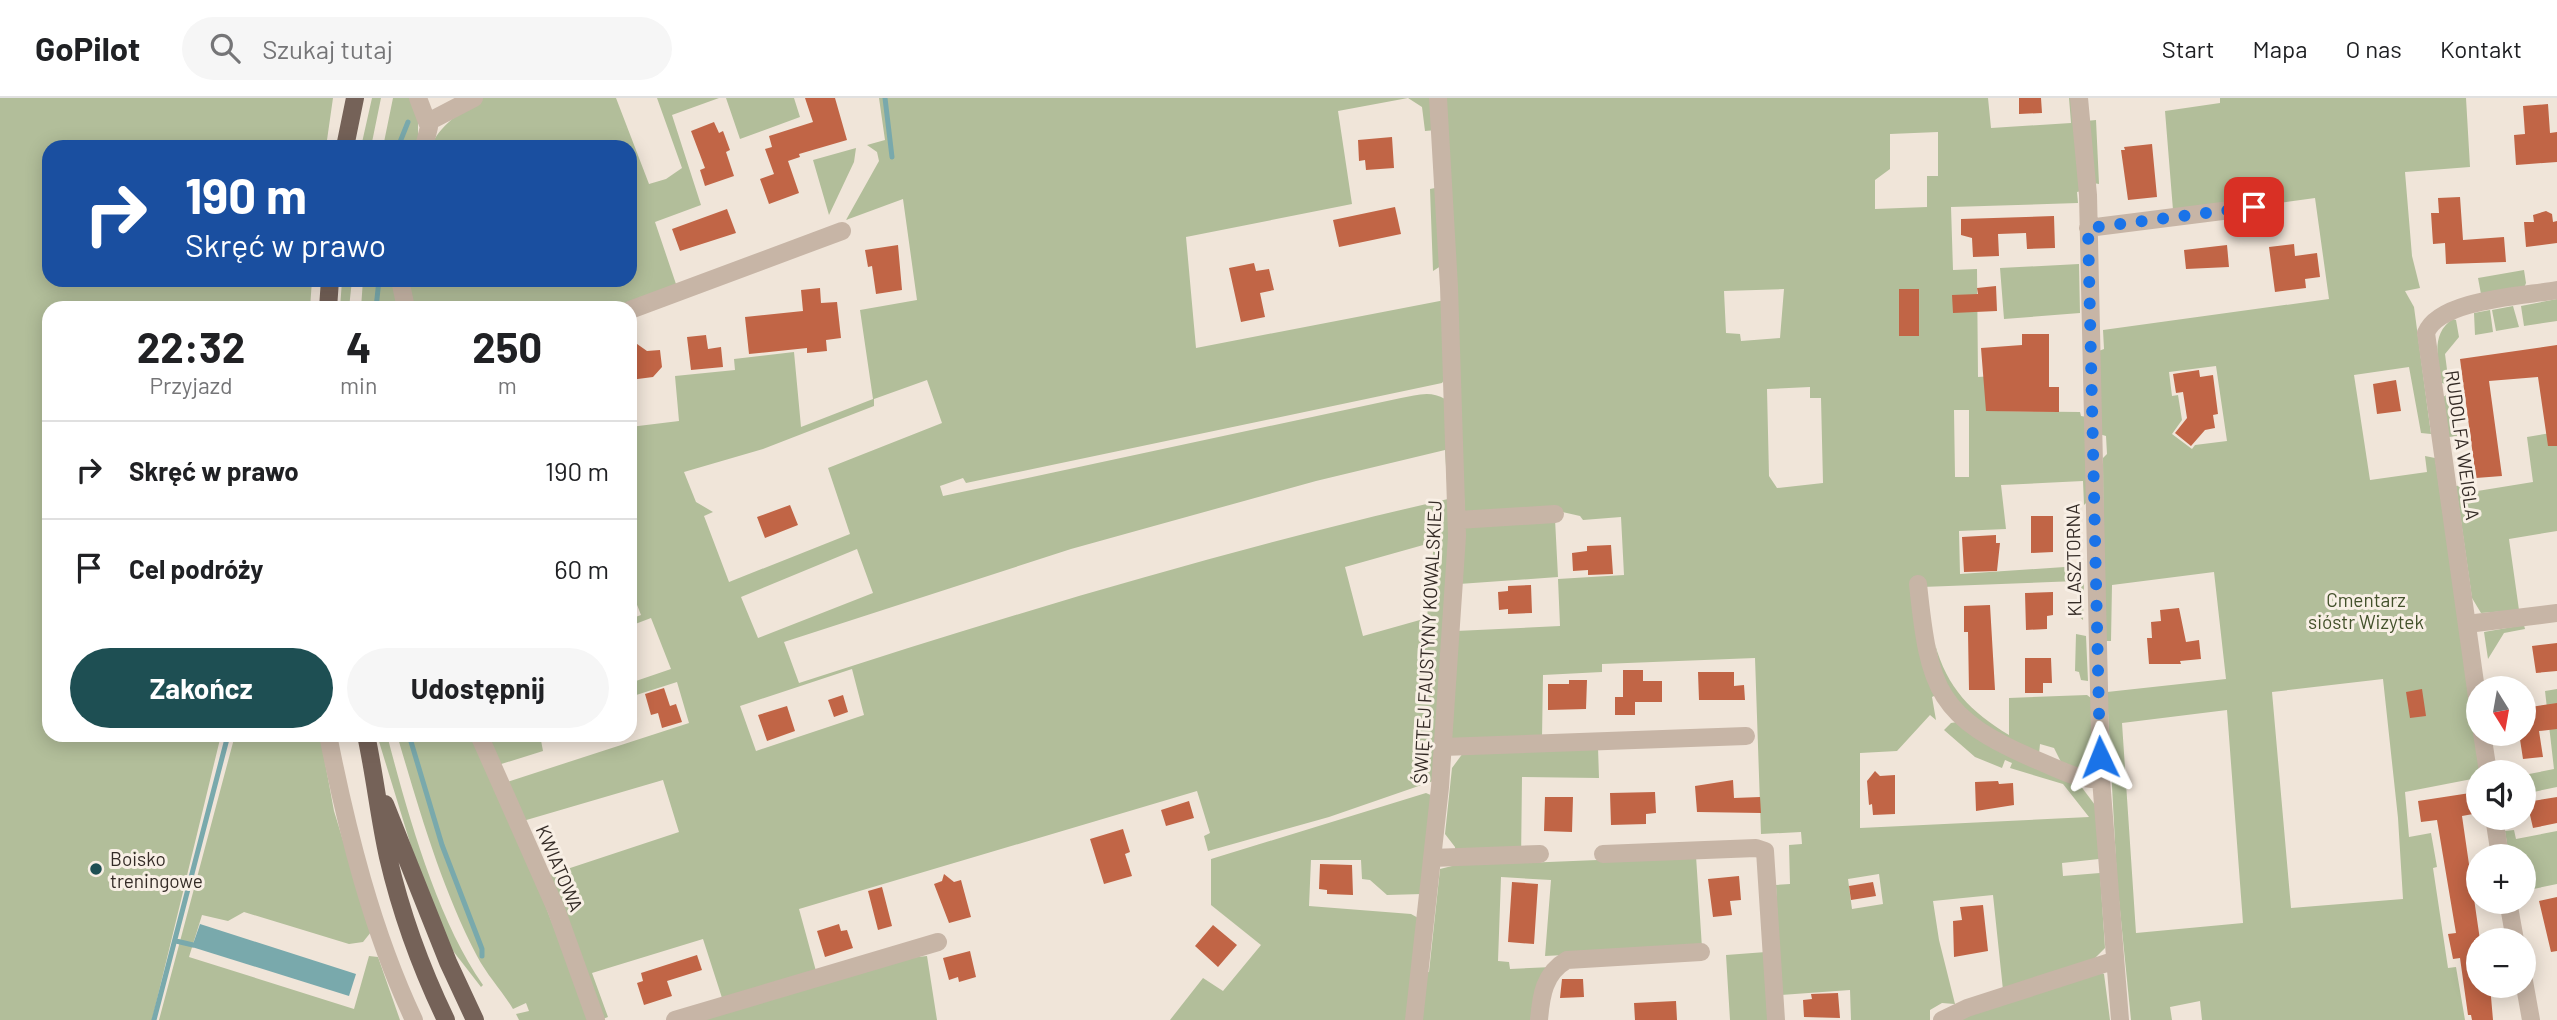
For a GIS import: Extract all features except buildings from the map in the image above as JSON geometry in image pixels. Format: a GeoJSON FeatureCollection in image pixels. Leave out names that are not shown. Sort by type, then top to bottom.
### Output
{"type":"FeatureCollection","features":[{"type":"Feature","properties":{"kind":"main road"},"geometry":{"type":"LineString","coordinates":[[346,140],[355,98]]}},
{"type":"Feature","properties":{"kind":"main road"},"geometry":{"type":"LineString","coordinates":[[368,742],[378,788],[385,839],[400,899],[422,964],[446,1020]]}},
{"type":"Feature","properties":{"kind":"main road"},"geometry":{"type":"LineString","coordinates":[[378,788],[475,1020]]}},
{"type":"Feature","properties":{"kind":"street"},"geometry":{"type":"LineString","coordinates":[[418,98],[428,122],[425,140]]}},
{"type":"Feature","properties":{"kind":"street"},"geometry":{"type":"LineString","coordinates":[[428,122],[474,98]]}},
{"type":"Feature","properties":{"kind":"street","name":"ŚWIĘTEJ FAUSTYNY KOWALSKIEJ"},"geometry":{"type":"LineString","coordinates":[[1414,1020],[1443,747],[1458,520],[1438,98]]}},
{"type":"Feature","properties":{"kind":"street","name":"KLASZTORNA"},"geometry":{"type":"LineString","coordinates":[[2079,98],[2088,228],[2101,779],[2113,961],[2120,1020]]}},
{"type":"Feature","properties":{"kind":"street"},"geometry":{"type":"LineString","coordinates":[[2088,228],[2254,207]]}},
{"type":"Feature","properties":{"kind":"street"},"geometry":{"type":"LineString","coordinates":[[637,307],[842,231]]}},
{"type":"Feature","properties":{"kind":"street","name":"RUDOLFA WEIGLA"},"geometry":{"type":"LineString","coordinates":[[2474,676],[2426,333],[2436,318],[2457,308],[2557,290]]}},
{"type":"Feature","properties":{"kind":"street"},"geometry":{"type":"LineString","coordinates":[[1458,520],[1555,514]]}},
{"type":"Feature","properties":{"kind":"street"},"geometry":{"type":"LineString","coordinates":[[1918,584],[1929,660],[1942,696],[1955,713],[2026,755],[2082,778],[2101,779]]}},
{"type":"Feature","properties":{"kind":"street"},"geometry":{"type":"LineString","coordinates":[[2467,624],[2557,613]]}},
{"type":"Feature","properties":{"kind":"street"},"geometry":{"type":"LineString","coordinates":[[1443,747],[1746,736]]}},
{"type":"Feature","properties":{"kind":"street"},"geometry":{"type":"LineString","coordinates":[[330,742],[352,841],[387,954],[414,1020]]}},
{"type":"Feature","properties":{"kind":"street","name":"KWIATOWA"},"geometry":{"type":"LineString","coordinates":[[482,742],[556,909],[596,1020]]}},
{"type":"Feature","properties":{"kind":"street"},"geometry":{"type":"LineString","coordinates":[[1603,854],[1756,848],[1765,851],[1776,1020]]}},
{"type":"Feature","properties":{"kind":"street"},"geometry":{"type":"LineString","coordinates":[[1432,858],[1540,854]]}},
{"type":"Feature","properties":{"kind":"street"},"geometry":{"type":"LineString","coordinates":[[675,1020],[938,943]]}},
{"type":"Feature","properties":{"kind":"street"},"geometry":{"type":"LineString","coordinates":[[1539,1020],[1547,981],[1555,969],[1567,960],[1701,952]]}},
{"type":"Feature","properties":{"kind":"street"},"geometry":{"type":"LineString","coordinates":[[1942,1020],[1967,1009],[2113,961]]}},
{"type":"Feature","properties":{"kind":"street"},"geometry":{"type":"LineString","coordinates":[[2527,998],[2532,1020]]}},
{"type":"Feature","properties":{"kind":"green space"},"geometry":{"type":"Polygon","coordinates":[[[0,98],[333,98],[327,140],[42,140],[42,287],[312,287],[310,301],[42,301],[42,742],[219,742],[152,1020],[0,1020],[0,98]]]}},
{"type":"Feature","properties":{"kind":"green space"},"geometry":{"type":"Polygon","coordinates":[[[372,98],[381,98],[372,140],[363,140],[372,98]]]}},
{"type":"Feature","properties":{"kind":"green space"},"geometry":{"type":"Polygon","coordinates":[[[393,98],[411,98],[418,114],[418,140],[384,140],[393,98]]]}},
{"type":"Feature","properties":{"kind":"green space"},"geometry":{"type":"Polygon","coordinates":[[[480,98],[616,98],[632,140],[434,140],[439,132],[480,98]]]}},
{"type":"Feature","properties":{"kind":"green space"},"geometry":{"type":"Polygon","coordinates":[[[657,98],[719,98],[672,115],[701,205],[655,222],[676,284],[684,283],[637,301],[410,301],[408,287],[637,287],[637,153],[649,184],[666,179],[682,168],[657,98]]]}},
{"type":"Feature","properties":{"kind":"green space"},"geometry":{"type":"Polygon","coordinates":[[[726,98],[794,98],[800,117],[740,139],[726,98]]]}},
{"type":"Feature","properties":{"kind":"green space"},"geometry":{"type":"Polygon","coordinates":[[[879,98],[1408,98],[1338,111],[1352,204],[1186,237],[1196,348],[1445,300],[1445,379],[1442,383],[966,483],[963,478],[940,486],[943,496],[1412,396],[1440,396],[1445,399],[1454,537],[1436,780],[1329,817],[1208,851],[1204,836],[1210,833],[1197,791],[799,909],[816,971],[723,1001],[703,939],[592,973],[608,1017],[600,1020],[546,876],[679,832],[663,780],[523,821],[507,782],[689,723],[677,682],[637,695],[637,681],[671,669],[651,618],[637,623],[637,616],[641,615],[637,605],[637,426],[679,421],[675,376],[735,370],[734,359],[794,352],[801,427],[873,399],[860,310],[917,300],[903,199],[846,220],[879,161],[877,152],[867,145],[885,140],[879,98]],[[927,380],[874,399],[874,406],[763,449],[684,472],[696,502],[713,512],[704,516],[729,582],[850,534],[828,468],[942,423],[927,380]],[[1445,450],[1316,481],[1071,549],[784,642],[799,683],[1121,584],[1284,539],[1448,499],[1445,450]],[[1434,542],[1345,567],[1363,636],[1427,618],[1434,542]],[[857,549],[741,597],[758,638],[873,593],[857,549]],[[852,669],[740,706],[756,751],[864,715],[852,669]]]}},
{"type":"Feature","properties":{"kind":"green space"},"geometry":{"type":"Polygon","coordinates":[[[1408,98],[1434,98],[1437,130],[1425,131],[1422,107],[1408,98]]]}},
{"type":"Feature","properties":{"kind":"green space"},"geometry":{"type":"Polygon","coordinates":[[[1443,98],[1988,98],[1991,128],[2071,123],[2069,98],[2074,98],[2081,191],[2077,192],[2078,203],[1951,207],[1953,270],[1977,269],[1978,377],[1993,376],[1996,411],[2080,412],[2081,416],[2087,417],[2087,502],[2084,505],[2083,481],[2001,485],[2006,529],[1959,531],[1960,574],[2079,566],[2079,581],[2084,583],[2083,620],[2077,615],[2077,581],[1922,587],[1938,694],[1932,697],[1936,720],[1930,715],[1897,751],[1860,753],[1860,828],[2089,817],[2063,784],[2010,768],[2012,763],[2005,760],[2002,768],[1975,757],[1944,730],[1951,723],[1957,722],[2080,785],[2095,805],[2099,859],[2062,863],[2063,876],[2100,873],[2105,948],[2092,961],[2003,990],[1993,895],[1933,901],[1939,940],[1955,1004],[1942,1003],[1930,1010],[1930,1020],[1851,1020],[1850,990],[1781,995],[1776,885],[1790,884],[1789,845],[1802,844],[1801,832],[1761,834],[1755,658],[1602,664],[1602,672],[1543,675],[1542,738],[1450,739],[1456,631],[1560,626],[1558,579],[1624,575],[1621,517],[1583,520],[1580,516],[1558,511],[1465,516],[1443,98]],[[1938,132],[1890,134],[1890,169],[1875,180],[1875,209],[1927,207],[1927,176],[1938,176],[1938,132]],[[1784,289],[1724,291],[1726,333],[1740,334],[1741,341],[1780,338],[1784,289]],[[1810,387],[1767,389],[1769,476],[1777,488],[1823,483],[1821,398],[1810,398],[1810,387]],[[1954,410],[1955,477],[1969,477],[1969,410],[1954,410]],[[1879,874],[1848,879],[1852,909],[1883,904],[1879,874]]]}},
{"type":"Feature","properties":{"kind":"green space","name":"Cmentarz sióstr Wizytek"},"geometry":{"type":"Polygon","coordinates":[[[2220,98],[2466,98],[2470,167],[2405,172],[2412,256],[2420,288],[2405,291],[2414,307],[2431,434],[2421,433],[2409,367],[2354,375],[2370,480],[2427,472],[2425,456],[2435,458],[2466,676],[2466,746],[2476,746],[2478,760],[2466,760],[2466,780],[2405,792],[2409,837],[2431,833],[2437,867],[2433,868],[2448,968],[2456,967],[2465,1020],[2202,1020],[2200,1001],[2170,1007],[2172,1020],[2131,1020],[2117,880],[2107,692],[2226,679],[2214,572],[2112,585],[2111,641],[2104,641],[2103,458],[2107,454],[2106,436],[2099,434],[2096,352],[2104,349],[2103,330],[2329,299],[2315,198],[2257,206],[2173,210],[2165,111],[2220,103],[2220,98]],[[2216,366],[2169,372],[2172,396],[2178,395],[2182,420],[2172,434],[2192,449],[2195,445],[2227,441],[2216,366]],[[2383,679],[2272,692],[2291,908],[2403,899],[2398,818],[2383,679]],[[2227,710],[2122,723],[2136,933],[2243,923],[2227,710]]]}},
{"type":"Feature","properties":{"kind":"green space"},"geometry":{"type":"Polygon","coordinates":[[[2096,120],[2099,184],[2093,183],[2086,121],[2096,120]]]}},
{"type":"Feature","properties":{"kind":"green space"},"geometry":{"type":"Polygon","coordinates":[[[856,148],[854,162],[829,215],[813,160],[856,148]]]}},
{"type":"Feature","properties":{"kind":"green space"},"geometry":{"type":"Polygon","coordinates":[[[1440,187],[1444,264],[1433,271],[1430,189],[1440,187]]]}},
{"type":"Feature","properties":{"kind":"green space"},"geometry":{"type":"Polygon","coordinates":[[[2079,264],[2080,313],[2004,319],[2000,268],[2079,264]]]}},
{"type":"Feature","properties":{"kind":"green space"},"geometry":{"type":"Polygon","coordinates":[[[2524,270],[2524,288],[2481,294],[2478,278],[2524,270]]]}},
{"type":"Feature","properties":{"kind":"green space"},"geometry":{"type":"Polygon","coordinates":[[[342,287],[351,287],[350,301],[341,301],[342,287]]]}},
{"type":"Feature","properties":{"kind":"green space"},"geometry":{"type":"Polygon","coordinates":[[[362,287],[395,287],[398,301],[362,301],[362,287]]]}},
{"type":"Feature","properties":{"kind":"green space"},"geometry":{"type":"Polygon","coordinates":[[[2557,299],[2557,321],[2524,326],[2521,306],[2557,299]]]}},
{"type":"Feature","properties":{"kind":"green space"},"geometry":{"type":"Polygon","coordinates":[[[2513,306],[2519,327],[2496,331],[2492,310],[2513,306]]]}},
{"type":"Feature","properties":{"kind":"green space"},"geometry":{"type":"Polygon","coordinates":[[[2490,310],[2493,332],[2475,335],[2474,313],[2490,310]]]}},
{"type":"Feature","properties":{"kind":"green space"},"geometry":{"type":"Polygon","coordinates":[[[2453,319],[2456,320],[2459,337],[2445,354],[2449,385],[2442,383],[2437,348],[2441,332],[2453,319]]]}},
{"type":"Feature","properties":{"kind":"green space"},"geometry":{"type":"Polygon","coordinates":[[[2450,393],[2457,436],[2449,437],[2443,397],[2450,393]]]}},
{"type":"Feature","properties":{"kind":"green space"},"geometry":{"type":"Polygon","coordinates":[[[2557,432],[2557,531],[2509,539],[2519,610],[2481,613],[2472,598],[2456,486],[2463,485],[2465,493],[2533,482],[2527,437],[2557,432]]]}},
{"type":"Feature","properties":{"kind":"green space"},"geometry":{"type":"Polygon","coordinates":[[[1555,519],[1558,577],[1459,584],[1462,525],[1555,519]]]}},
{"type":"Feature","properties":{"kind":"green space"},"geometry":{"type":"Polygon","coordinates":[[[2524,625],[2525,629],[2504,633],[2488,659],[2484,632],[2524,625]]]}},
{"type":"Feature","properties":{"kind":"green space"},"geometry":{"type":"Polygon","coordinates":[[[2076,634],[2086,636],[2088,681],[2081,680],[2079,672],[2075,671],[2076,634]]]}},
{"type":"Feature","properties":{"kind":"green space"},"geometry":{"type":"Polygon","coordinates":[[[1935,644],[1946,674],[1962,697],[1983,717],[2009,735],[2009,698],[2087,695],[2091,698],[2092,765],[2084,771],[2063,766],[2054,748],[2040,744],[2039,754],[1995,736],[1944,690],[1935,644]]]}},
{"type":"Feature","properties":{"kind":"green space"},"geometry":{"type":"Polygon","coordinates":[[[2557,689],[2557,787],[2536,791],[2536,773],[2554,769],[2545,691],[2557,689]]]}},
{"type":"Feature","properties":{"kind":"green space"},"geometry":{"type":"Polygon","coordinates":[[[233,742],[321,742],[334,811],[371,932],[363,942],[349,944],[244,912],[228,921],[202,915],[189,957],[354,1009],[369,956],[378,957],[400,1020],[159,1020],[233,742]]]}},
{"type":"Feature","properties":{"kind":"green space"},"geometry":{"type":"Polygon","coordinates":[[[379,742],[389,742],[425,864],[451,929],[483,985],[481,987],[450,947],[419,872],[379,742]]]}},
{"type":"Feature","properties":{"kind":"green space"},"geometry":{"type":"Polygon","coordinates":[[[399,742],[477,742],[508,810],[590,1020],[519,1020],[516,1014],[529,1011],[526,1003],[513,1009],[481,963],[452,903],[399,742]]]}},
{"type":"Feature","properties":{"kind":"green space"},"geometry":{"type":"Polygon","coordinates":[[[487,742],[541,742],[543,751],[498,765],[487,742]]]}},
{"type":"Feature","properties":{"kind":"green space"},"geometry":{"type":"Polygon","coordinates":[[[1598,747],[1599,778],[1522,777],[1521,863],[1696,856],[1702,948],[1545,956],[1551,880],[1501,877],[1498,961],[1509,962],[1510,969],[1552,967],[1536,1020],[1419,1020],[1423,973],[1429,972],[1440,869],[1456,865],[1455,847],[1445,834],[1452,768],[1463,753],[1598,747]]]}},
{"type":"Feature","properties":{"kind":"green space"},"geometry":{"type":"Polygon","coordinates":[[[1426,793],[1433,796],[1422,894],[1387,895],[1370,880],[1362,879],[1361,860],[1311,860],[1309,906],[1411,914],[1420,919],[1409,1020],[1170,1020],[1203,978],[1223,991],[1261,945],[1211,905],[1211,859],[1426,793]]]}},
{"type":"Feature","properties":{"kind":"green space"},"geometry":{"type":"Polygon","coordinates":[[[2514,830],[2516,839],[2557,831],[2557,884],[2536,888],[2536,844],[2507,844],[2505,831],[2514,830]]]}},
{"type":"Feature","properties":{"kind":"green space"},"geometry":{"type":"Polygon","coordinates":[[[1766,952],[1769,1020],[1730,1020],[1726,955],[1766,952]]]}},
{"type":"Feature","properties":{"kind":"green space"},"geometry":{"type":"Polygon","coordinates":[[[927,956],[937,1020],[688,1020],[899,959],[927,956]]]}},
{"type":"Feature","properties":{"kind":"green space"},"geometry":{"type":"Polygon","coordinates":[[[2098,971],[2104,974],[2110,1020],[1954,1020],[2098,971]]]}},
{"type":"Feature","properties":{"kind":"water"},"geometry":{"type":"Polygon","coordinates":[[[200,924],[356,974],[349,996],[192,947],[200,924]]]}},
{"type":"Feature","properties":{"kind":"waterway"},"geometry":{"type":"LineString","coordinates":[[885,98],[892,157]]}},
{"type":"Feature","properties":{"kind":"waterway"},"geometry":{"type":"LineString","coordinates":[[401,140],[408,122]]}},
{"type":"Feature","properties":{"kind":"waterway"},"geometry":{"type":"LineString","coordinates":[[377,301],[378,287]]}},
{"type":"Feature","properties":{"kind":"waterway"},"geometry":{"type":"LineString","coordinates":[[154,1020],[226,742]]}},
{"type":"Feature","properties":{"kind":"waterway"},"geometry":{"type":"LineString","coordinates":[[411,742],[442,845],[482,949],[482,956]]}},
{"type":"Feature","properties":{"kind":"waterway"},"geometry":{"type":"LineString","coordinates":[[176,941],[193,945]]}},
{"type":"Feature","properties":{"kind":"place","name":"Boisko treningowe"},"geometry":{"type":"Point","coordinates":[96,869]}},
{"type":"Feature","properties":{"kind":"route"},"geometry":{"type":"LineString","coordinates":[[2100,757],[2088,228],[2254,207]]}}]}
